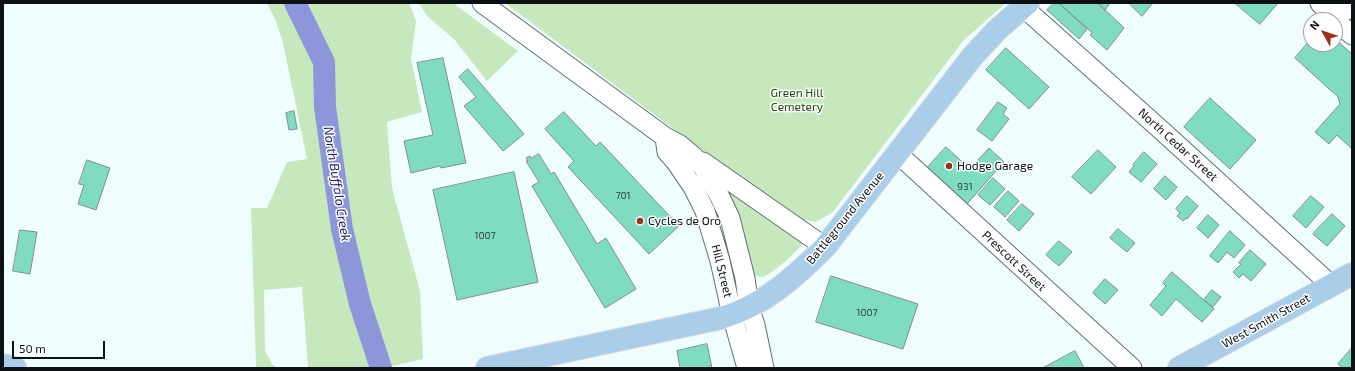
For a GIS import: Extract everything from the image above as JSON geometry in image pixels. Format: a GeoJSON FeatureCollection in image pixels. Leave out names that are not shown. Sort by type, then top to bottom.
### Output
{"type":"FeatureCollection","features":[{"type":"Feature","properties":{"kind":"main road","name":"Battleground Avenue"},"geometry":{"type":"LineString","coordinates":[[487,368],[740,311],[784,284],[802,270],[824,247],[972,57],[997,30],[1026,5]]}},
{"type":"Feature","properties":{"kind":"main road","name":"West Smith Street"},"geometry":{"type":"LineString","coordinates":[[1179,368],[1352,274]]}},
{"type":"Feature","properties":{"kind":"main road"},"geometry":{"type":"LineString","coordinates":[[3,365],[15,368]]}},
{"type":"Feature","properties":{"kind":"street","name":"Hill Street"},"geometry":{"type":"LineString","coordinates":[[482,3],[665,138],[680,145],[692,155],[824,247]]}},
{"type":"Feature","properties":{"kind":"street","name":"North Cedar Street"},"geometry":{"type":"LineString","coordinates":[[1026,5],[1331,285]]}},
{"type":"Feature","properties":{"kind":"street"},"geometry":{"type":"LineString","coordinates":[[1323,6],[1346,10],[1352,8]]}},
{"type":"Feature","properties":{"kind":"street"},"geometry":{"type":"LineString","coordinates":[[1323,6],[1334,19],[1352,35]]}},
{"type":"Feature","properties":{"kind":"street","name":"Hill Street"},"geometry":{"type":"LineString","coordinates":[[665,138],[667,152],[676,162],[693,187],[705,211],[720,260],[740,311],[747,368]]}},
{"type":"Feature","properties":{"kind":"street","name":"Prescott Street"},"geometry":{"type":"LineString","coordinates":[[897,153],[1132,368]]}},
{"type":"Feature","properties":{"kind":"street","name":"Hill Street"},"geometry":{"type":"LineString","coordinates":[[692,155],[703,167],[730,218],[745,278],[740,311]]}},
{"type":"Feature","properties":{"kind":"street","name":"Hill Street"},"geometry":{"type":"LineString","coordinates":[[740,311],[754,326],[764,368]]}},
{"type":"Feature","properties":{"kind":"green space"},"geometry":{"type":"Polygon","coordinates":[[[267,3],[409,3],[416,21],[411,59],[422,112],[387,122],[392,188],[420,291],[423,359],[384,368],[308,368],[302,287],[264,290],[265,351],[272,364],[277,368],[256,368],[251,208],[267,208],[287,162],[307,159],[283,43],[276,21],[267,3]]]}},
{"type":"Feature","properties":{"kind":"green space"},"geometry":{"type":"Polygon","coordinates":[[[419,3],[453,3],[518,51],[487,81],[454,39],[427,16],[419,3]]]}},
{"type":"Feature","properties":{"kind":"green space","name":"Green Hill Cemetery"},"geometry":{"type":"Polygon","coordinates":[[[505,3],[1006,3],[963,41],[832,213],[815,222],[798,219],[700,149],[505,3]]]}},
{"type":"Feature","properties":{"kind":"green space"},"geometry":{"type":"Polygon","coordinates":[[[720,180],[802,241],[802,245],[764,277],[753,274],[739,216],[720,180]]]}},
{"type":"Feature","properties":{"kind":"building"},"geometry":{"type":"Polygon","coordinates":[[[1054,3],[1059,3],[1087,29],[1079,39],[1047,10],[1054,3]]]}},
{"type":"Feature","properties":{"kind":"building"},"geometry":{"type":"Polygon","coordinates":[[[1059,3],[1098,3],[1124,28],[1107,50],[1090,35],[1092,33],[1059,3]]]}},
{"type":"Feature","properties":{"kind":"building"},"geometry":{"type":"Polygon","coordinates":[[[1098,3],[1110,3],[1105,10],[1098,3]]]}},
{"type":"Feature","properties":{"kind":"building"},"geometry":{"type":"Polygon","coordinates":[[[1129,3],[1153,3],[1142,16],[1129,3]]]}},
{"type":"Feature","properties":{"kind":"building"},"geometry":{"type":"Polygon","coordinates":[[[1235,3],[1278,3],[1260,24],[1235,3]]]}},
{"type":"Feature","properties":{"kind":"building"},"geometry":{"type":"Polygon","coordinates":[[[1343,46],[1352,54],[1352,149],[1337,135],[1329,144],[1315,132],[1340,104],[1338,97],[1295,58],[1303,48],[1303,52],[1343,52],[1343,46]]]}},
{"type":"Feature","properties":{"kind":"building"},"geometry":{"type":"Polygon","coordinates":[[[1006,48],[1049,87],[1029,109],[986,70],[1006,48]]]}},
{"type":"Feature","properties":{"kind":"building"},"geometry":{"type":"Polygon","coordinates":[[[443,58],[466,163],[441,168],[440,166],[411,173],[404,141],[433,135],[417,63],[443,58]]]}},
{"type":"Feature","properties":{"kind":"building"},"geometry":{"type":"Polygon","coordinates":[[[468,69],[524,134],[503,151],[464,106],[476,97],[459,77],[468,69]]]}},
{"type":"Feature","properties":{"kind":"building"},"geometry":{"type":"Polygon","coordinates":[[[1210,98],[1256,140],[1230,169],[1184,127],[1210,98]]]}},
{"type":"Feature","properties":{"kind":"building"},"geometry":{"type":"Polygon","coordinates":[[[998,102],[1007,108],[1003,114],[1009,119],[992,141],[977,130],[998,102]]]}},
{"type":"Feature","properties":{"kind":"building"},"geometry":{"type":"Polygon","coordinates":[[[294,111],[297,129],[289,130],[286,113],[294,111]]]}},
{"type":"Feature","properties":{"kind":"building"},"geometry":{"type":"Polygon","coordinates":[[[564,112],[596,146],[600,142],[679,226],[649,254],[568,167],[574,161],[545,129],[564,112]]]}},
{"type":"Feature","properties":{"kind":"building"},"geometry":{"type":"Polygon","coordinates":[[[946,147],[970,169],[989,148],[1004,162],[967,204],[927,168],[946,147]]]}},
{"type":"Feature","properties":{"kind":"building"},"geometry":{"type":"Polygon","coordinates":[[[1098,150],[1116,167],[1091,194],[1072,177],[1098,150]]]}},
{"type":"Feature","properties":{"kind":"building"},"geometry":{"type":"Polygon","coordinates":[[[1144,152],[1157,164],[1141,182],[1129,172],[1144,152]]]}},
{"type":"Feature","properties":{"kind":"building"},"geometry":{"type":"Polygon","coordinates":[[[539,154],[551,174],[554,172],[597,244],[606,238],[636,289],[605,308],[532,186],[539,182],[526,161],[528,161],[526,158],[530,156],[531,158],[539,154]]]}},
{"type":"Feature","properties":{"kind":"building"},"geometry":{"type":"Polygon","coordinates":[[[87,160],[110,168],[96,210],[78,204],[84,185],[79,184],[87,160]]]}},
{"type":"Feature","properties":{"kind":"building"},"geometry":{"type":"Polygon","coordinates":[[[514,172],[538,282],[457,300],[433,190],[514,172]]]}},
{"type":"Feature","properties":{"kind":"building"},"geometry":{"type":"Polygon","coordinates":[[[1165,176],[1177,187],[1166,200],[1154,189],[1165,176]]]}},
{"type":"Feature","properties":{"kind":"building"},"geometry":{"type":"Polygon","coordinates":[[[993,178],[1005,189],[990,205],[978,195],[993,178]]]}},
{"type":"Feature","properties":{"kind":"building"},"geometry":{"type":"Polygon","coordinates":[[[1008,191],[1019,201],[1005,217],[994,207],[1008,191]]]}},
{"type":"Feature","properties":{"kind":"building"},"geometry":{"type":"Polygon","coordinates":[[[1187,196],[1198,206],[1187,219],[1186,218],[1183,221],[1177,216],[1180,213],[1176,209],[1187,196]]]}},
{"type":"Feature","properties":{"kind":"building"},"geometry":{"type":"Polygon","coordinates":[[[1311,196],[1324,207],[1306,228],[1293,216],[1311,196]]]}},
{"type":"Feature","properties":{"kind":"building"},"geometry":{"type":"Polygon","coordinates":[[[1022,204],[1034,214],[1019,231],[1007,220],[1022,204]]]}},
{"type":"Feature","properties":{"kind":"building"},"geometry":{"type":"Polygon","coordinates":[[[1332,214],[1345,226],[1327,246],[1313,234],[1332,214]]]}},
{"type":"Feature","properties":{"kind":"building"},"geometry":{"type":"Polygon","coordinates":[[[1208,215],[1219,225],[1208,238],[1197,228],[1208,215]]]}},
{"type":"Feature","properties":{"kind":"building"},"geometry":{"type":"Polygon","coordinates":[[[1118,229],[1135,243],[1127,252],[1110,238],[1118,229]]]}},
{"type":"Feature","properties":{"kind":"building"},"geometry":{"type":"Polygon","coordinates":[[[20,230],[37,232],[30,274],[13,271],[20,230]]]}},
{"type":"Feature","properties":{"kind":"building"},"geometry":{"type":"Polygon","coordinates":[[[1230,231],[1245,245],[1234,258],[1227,252],[1218,263],[1210,256],[1230,231]]]}},
{"type":"Feature","properties":{"kind":"building"},"geometry":{"type":"Polygon","coordinates":[[[1059,241],[1072,252],[1059,266],[1046,255],[1059,241]]]}},
{"type":"Feature","properties":{"kind":"building"},"geometry":{"type":"Polygon","coordinates":[[[1250,250],[1266,264],[1251,281],[1243,274],[1239,278],[1233,272],[1241,264],[1239,263],[1250,250]]]}},
{"type":"Feature","properties":{"kind":"building"},"geometry":{"type":"Polygon","coordinates":[[[1172,272],[1214,309],[1202,322],[1176,299],[1162,316],[1150,305],[1166,286],[1163,283],[1172,272]]]}},
{"type":"Feature","properties":{"kind":"building"},"geometry":{"type":"Polygon","coordinates":[[[831,276],[918,304],[903,349],[816,322],[831,276]]]}},
{"type":"Feature","properties":{"kind":"building"},"geometry":{"type":"Polygon","coordinates":[[[1105,279],[1118,290],[1105,304],[1093,293],[1105,279]]]}},
{"type":"Feature","properties":{"kind":"building"},"geometry":{"type":"Polygon","coordinates":[[[1212,290],[1221,297],[1213,307],[1204,300],[1212,290]]]}},
{"type":"Feature","properties":{"kind":"building"},"geometry":{"type":"Polygon","coordinates":[[[707,344],[712,368],[680,368],[677,351],[707,344]]]}},
{"type":"Feature","properties":{"kind":"building"},"geometry":{"type":"Polygon","coordinates":[[[1352,348],[1352,368],[1343,368],[1338,364],[1352,348]]]}},
{"type":"Feature","properties":{"kind":"building"},"geometry":{"type":"Polygon","coordinates":[[[1075,351],[1084,368],[1043,368],[1075,351]]]}},
{"type":"Feature","properties":{"kind":"waterway","name":"North Buffalo Creek"},"geometry":{"type":"LineString","coordinates":[[295,3],[324,62],[325,107],[342,229],[360,304],[381,368]]}},
{"type":"Feature","properties":{"kind":"place","name":"Hodge Garage"},"geometry":{"type":"Point","coordinates":[949,166]}},
{"type":"Feature","properties":{"kind":"place","name":"Cycles de Oro"},"geometry":{"type":"Point","coordinates":[640,221]}}]}
